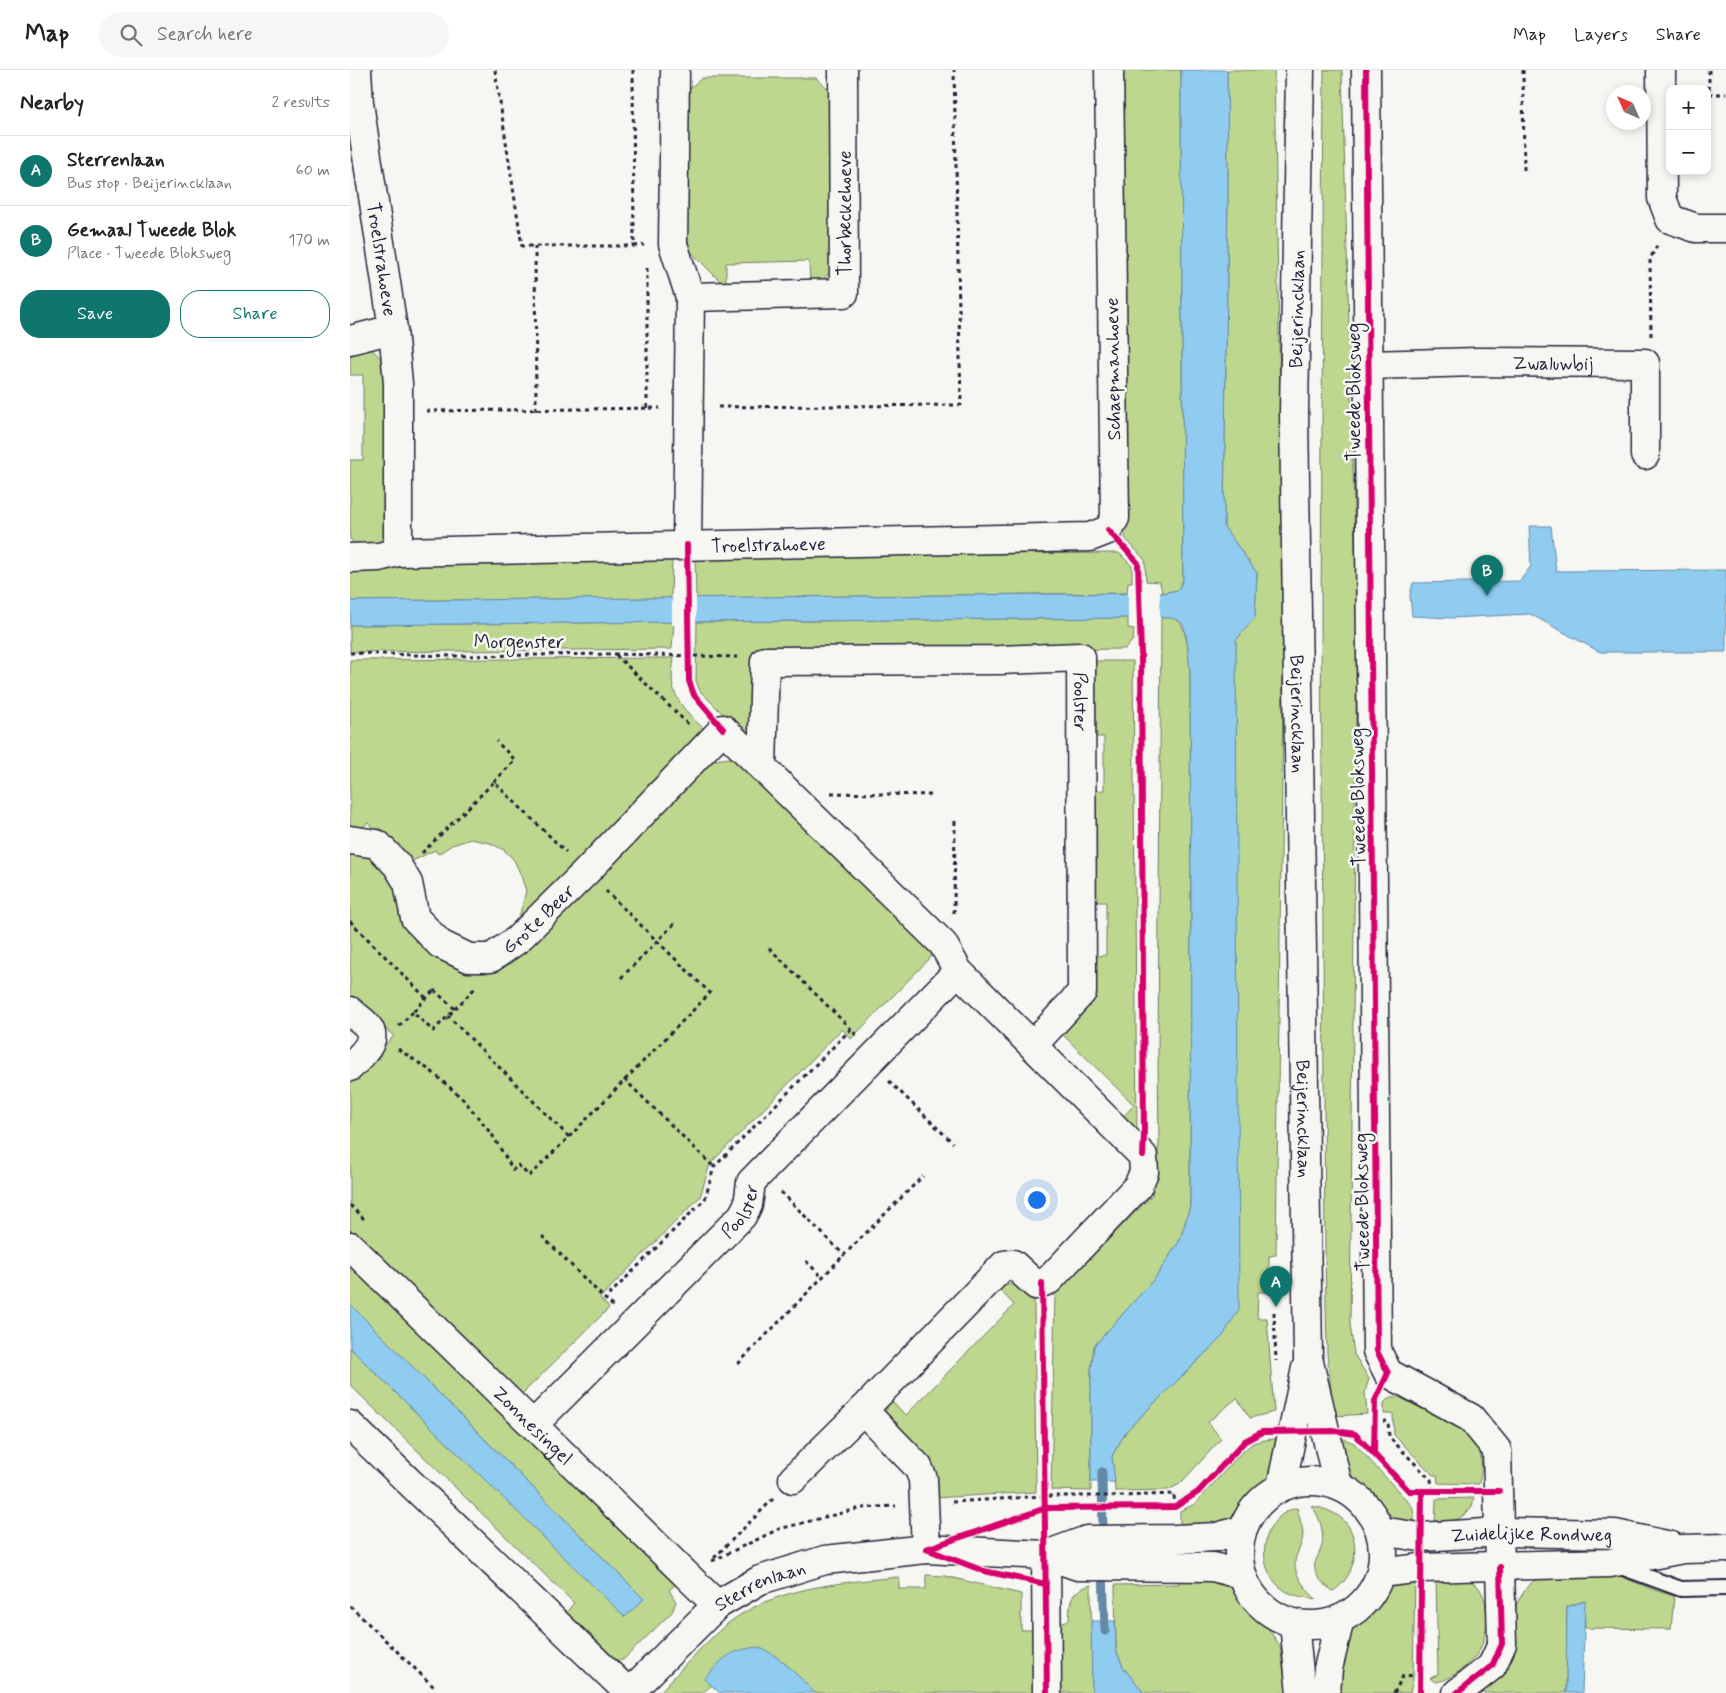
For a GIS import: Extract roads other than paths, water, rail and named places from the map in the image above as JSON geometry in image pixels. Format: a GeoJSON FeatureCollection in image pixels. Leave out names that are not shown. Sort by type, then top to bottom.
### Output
{"type":"FeatureCollection","features":[{"type":"Feature","properties":{"kind":"street","name":"Troelstrahoeve"},"geometry":{"type":"LineString","coordinates":[[357,70],[359,102],[398,383],[398,552]]}},
{"type":"Feature","properties":{"kind":"street"},"geometry":{"type":"LineString","coordinates":[[675,70],[673,244],[690,297],[687,544]]}},
{"type":"Feature","properties":{"kind":"street","name":"Thorbeckehoeve"},"geometry":{"type":"LineString","coordinates":[[690,297],[844,293],[843,70]]}},
{"type":"Feature","properties":{"kind":"street","name":"Schaepmanhoeve"},"geometry":{"type":"LineString","coordinates":[[1108,530],[1115,518],[1109,70]]}},
{"type":"Feature","properties":{"kind":"street","name":"Beijerincklaan"},"geometry":{"type":"LineString","coordinates":[[1300,70],[1294,412],[1308,1358],[1338,1485]]}},
{"type":"Feature","properties":{"kind":"street","name":"Tweede Bloksweg"},"geometry":{"type":"LineString","coordinates":[[1366,70],[1378,1351],[1388,1373],[1471,1418],[1498,1450],[1502,1644],[1492,1666],[1457,1693]]}},
{"type":"Feature","properties":{"kind":"street"},"geometry":{"type":"LineString","coordinates":[[1661,70],[1662,198],[1670,219],[1696,228],[1726,228]]}},
{"type":"Feature","properties":{"kind":"street","name":"Troelstrahoeve"},"geometry":{"type":"LineString","coordinates":[[350,340],[392,329]]}},
{"type":"Feature","properties":{"kind":"street","name":"Zwaluwbij"},"geometry":{"type":"LineString","coordinates":[[1368,366],[1478,362],[1645,363],[1645,456]]}},
{"type":"Feature","properties":{"kind":"street","name":"Troelstrahoeve"},"geometry":{"type":"LineString","coordinates":[[350,558],[378,557],[398,552],[687,544],[1090,537],[1108,530]]}},
{"type":"Feature","properties":{"kind":"street","name":"Poolster"},"geometry":{"type":"LineString","coordinates":[[762,767],[765,661],[1000,660],[1081,657],[1082,992],[1033,1045]]}},
{"type":"Feature","properties":{"kind":"street","name":"Grote Beer"},"geometry":{"type":"LineString","coordinates":[[350,840],[377,844],[397,865],[408,883],[415,918],[440,944],[469,958],[491,958],[518,940],[716,737],[762,767]]}},
{"type":"Feature","properties":{"kind":"street"},"geometry":{"type":"LineString","coordinates":[[762,767],[944,944],[952,961],[1143,1156],[1144,1172],[1138,1186],[1049,1280],[1036,1285],[1013,1264],[1004,1265],[793,1479]]}},
{"type":"Feature","properties":{"kind":"street","name":"Poolster"},"geometry":{"type":"LineString","coordinates":[[534,1424],[742,1216],[748,1205],[751,1182],[873,1058],[952,961]]}},
{"type":"Feature","properties":{"kind":"street"},"geometry":{"type":"LineString","coordinates":[[350,1011],[369,1027],[371,1039],[366,1051],[350,1067]]}},
{"type":"Feature","properties":{"kind":"street","name":"Zonnesingel"},"geometry":{"type":"LineString","coordinates":[[350,1246],[717,1605]]}},
{"type":"Feature","properties":{"kind":"street","name":"Beijerincklaan"},"geometry":{"type":"LineString","coordinates":[[1281,1487],[1308,1358]]}},
{"type":"Feature","properties":{"kind":"street"},"geometry":{"type":"LineString","coordinates":[[863,1410],[918,1467],[923,1479],[926,1549]]}},
{"type":"Feature","properties":{"kind":"street"},"geometry":{"type":"LineString","coordinates":[[350,1425],[629,1693]]}},
{"type":"Feature","properties":{"kind":"street"},"geometry":{"type":"LineString","coordinates":[[1319,1480],[1338,1485],[1356,1496],[1371,1512],[1380,1531],[1384,1552],[1381,1573],[1372,1592],[1363,1603],[1340,1619],[1318,1625],[1294,1623],[1277,1616],[1262,1606],[1250,1592],[1242,1575],[1239,1552],[1242,1530],[1251,1512],[1264,1498],[1281,1487],[1300,1481],[1319,1480]]}},
{"type":"Feature","properties":{"kind":"street","name":"Sterrenlaan"},"geometry":{"type":"LineString","coordinates":[[629,1693],[717,1605],[760,1580],[825,1560],[926,1549],[1046,1555],[1078,1566],[1120,1553],[1217,1537],[1242,1530]]}},
{"type":"Feature","properties":{"kind":"street","name":"Zuidelijke Rondweg"},"geometry":{"type":"LineString","coordinates":[[1380,1531],[1420,1537],[1500,1532],[1615,1534],[1683,1548],[1726,1548]]}},
{"type":"Feature","properties":{"kind":"street","name":"Sterrenlaan"},"geometry":{"type":"LineString","coordinates":[[1046,1555],[1087,1540],[1120,1553],[1213,1567],[1242,1575]]}},
{"type":"Feature","properties":{"kind":"street","name":"Zuidelijke Rondweg"},"geometry":{"type":"LineString","coordinates":[[1381,1573],[1421,1568],[1610,1564],[1683,1548]]}},
{"type":"Feature","properties":{"kind":"street"},"geometry":{"type":"LineString","coordinates":[[1046,1555],[1047,1693]]}},
{"type":"Feature","properties":{"kind":"street"},"geometry":{"type":"LineString","coordinates":[[1326,1693],[1328,1669],[1340,1619]]}},
{"type":"Feature","properties":{"kind":"street"},"geometry":{"type":"LineString","coordinates":[[1294,1623],[1301,1693]]}},
{"type":"Feature","properties":{"kind":"lane","name":"Zuidelijke Rondweg"},"geometry":{"type":"LineString","coordinates":[[1610,1564],[1681,1589],[1726,1588]]}},
{"type":"Feature","properties":{"kind":"water"},"geometry":{"type":"Polygon","coordinates":[[[1181,70],[1227,70],[1228,185],[1224,527],[1257,573],[1255,617],[1236,640],[1239,1309],[1223,1336],[1127,1430],[1112,1456],[1115,1482],[1091,1482],[1091,1371],[1094,1346],[1156,1277],[1180,1240],[1190,1206],[1190,669],[1187,639],[1182,623],[1172,618],[1156,617],[350,625],[350,601],[1162,593],[1178,590],[1183,580],[1181,70]]]}},
{"type":"Feature","properties":{"kind":"water"},"geometry":{"type":"Polygon","coordinates":[[[1529,526],[1551,526],[1556,571],[1726,570],[1726,652],[1600,652],[1530,614],[1451,618],[1412,616],[1410,595],[1413,583],[1520,581],[1531,566],[1529,526]]]}},
{"type":"Feature","properties":{"kind":"water"},"geometry":{"type":"Polygon","coordinates":[[[350,1304],[644,1599],[625,1617],[350,1348],[350,1304]]]}},
{"type":"Feature","properties":{"kind":"water"},"geometry":{"type":"Polygon","coordinates":[[[1585,1601],[1582,1693],[1566,1693],[1567,1607],[1585,1601]]]}},
{"type":"Feature","properties":{"kind":"water"},"geometry":{"type":"Polygon","coordinates":[[[1091,1621],[1115,1621],[1116,1650],[1123,1667],[1144,1693],[1092,1693],[1091,1621]]]}},
{"type":"Feature","properties":{"kind":"water"},"geometry":{"type":"Polygon","coordinates":[[[757,1647],[781,1660],[815,1693],[720,1693],[704,1679],[732,1653],[757,1647]]]}},
{"type":"Feature","properties":{"kind":"waterway"},"geometry":{"type":"LineString","coordinates":[[1102,1472],[1103,1536]]}},
{"type":"Feature","properties":{"kind":"waterway"},"geometry":{"type":"LineString","coordinates":[[1103,1569],[1105,1631]]}},
{"type":"Feature","properties":{"kind":"place","name":"Gemaal Tweede Blok"},"geometry":{"type":"Point","coordinates":[1487,596]}},
{"type":"Feature","properties":{"kind":"place","name":"Sterrenlaan"},"geometry":{"type":"Point","coordinates":[1276,1307]}}]}
